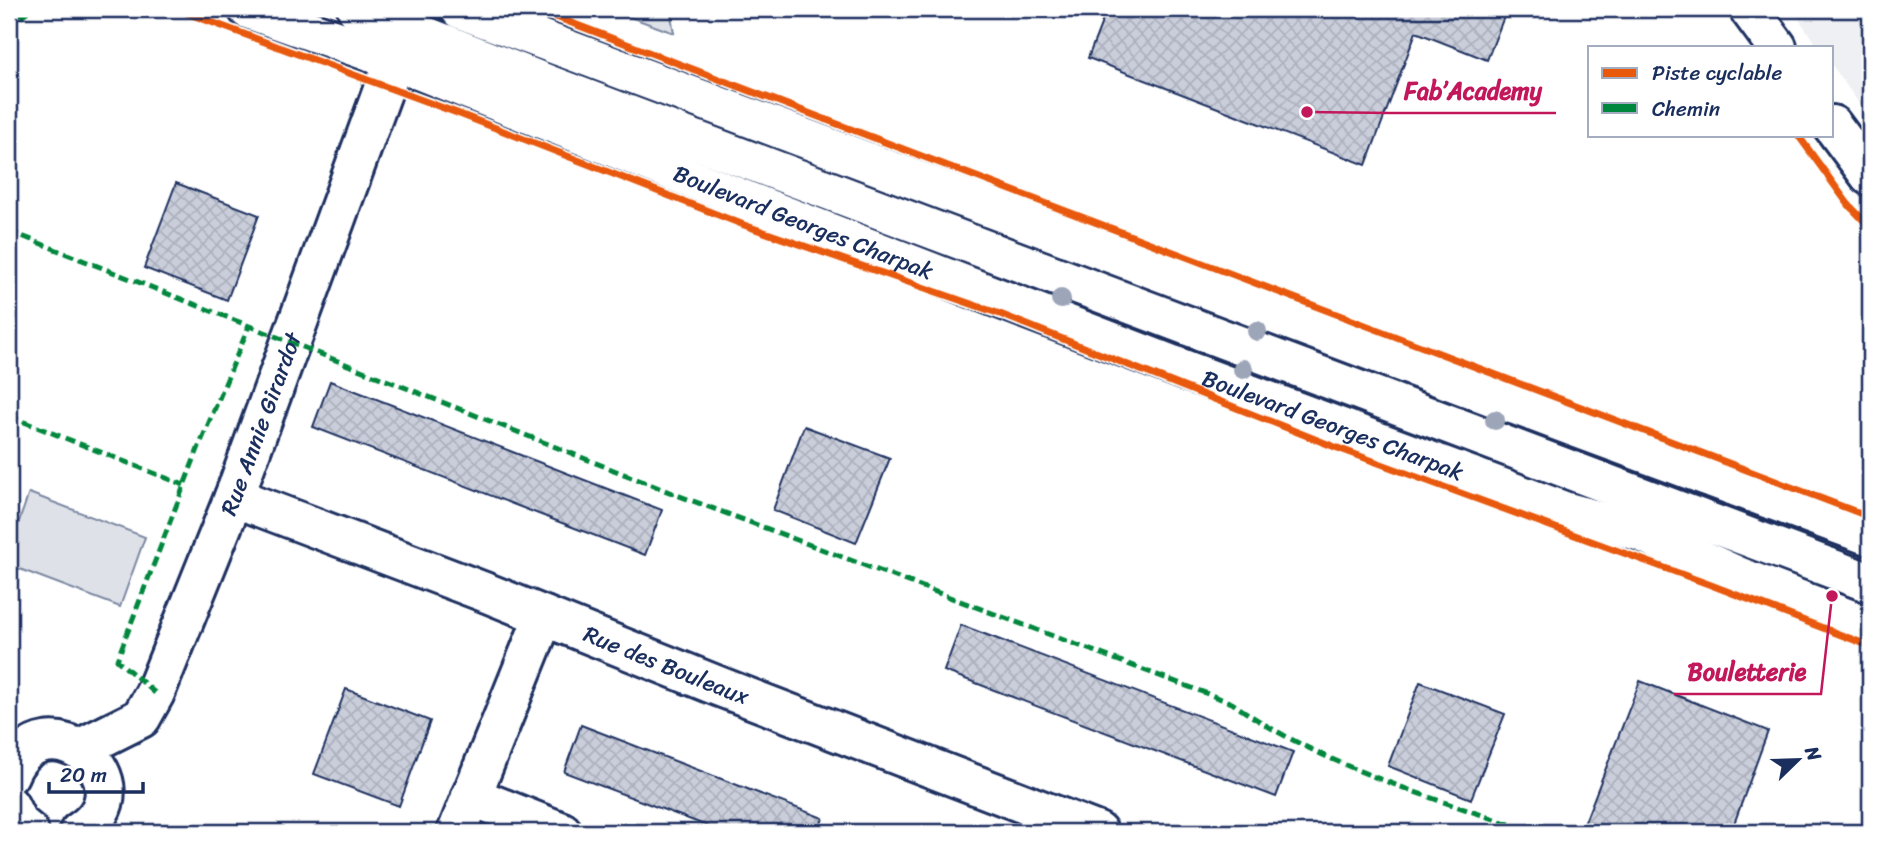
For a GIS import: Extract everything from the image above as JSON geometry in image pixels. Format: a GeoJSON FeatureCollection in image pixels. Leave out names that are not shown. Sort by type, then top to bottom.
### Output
{"type":"FeatureCollection","features":[{"type":"Feature","properties":{"kind":"street","name":"Boulevard Georges Charpak"},"geometry":{"type":"LineString","coordinates":[[248,9],[396,61],[768,209],[1188,371],[1564,511],[1641,532],[1740,577],[1870,626]]}},
{"type":"Feature","properties":{"kind":"street"},"geometry":{"type":"LineString","coordinates":[[357,9],[552,86],[1870,583]]}},
{"type":"Feature","properties":{"kind":"street"},"geometry":{"type":"LineString","coordinates":[[460,9],[1870,536]]}},
{"type":"Feature","properties":{"kind":"street"},"geometry":{"type":"LineString","coordinates":[[1749,9],[1776,46]]}},
{"type":"Feature","properties":{"kind":"street","name":"Rue Annie Girardot"},"geometry":{"type":"LineString","coordinates":[[81,748],[141,718],[150,702],[234,496],[396,61]]}},
{"type":"Feature","properties":{"kind":"street"},"geometry":{"type":"LineString","coordinates":[[1834,128],[1870,176]]}},
{"type":"Feature","properties":{"kind":"street","name":"Rue des Bouleaux"},"geometry":{"type":"LineString","coordinates":[[234,496],[1098,832]]}},
{"type":"Feature","properties":{"kind":"street"},"geometry":{"type":"LineString","coordinates":[[457,832],[544,616]]}},
{"type":"Feature","properties":{"kind":"street"},"geometry":{"type":"LineString","coordinates":[[9,775],[20,755],[34,746],[53,741],[81,748],[98,768],[104,784],[100,810],[90,825],[79,832]]}},
{"type":"Feature","properties":{"kind":"street"},"geometry":{"type":"LineString","coordinates":[[471,796],[562,832]]}},
{"type":"Feature","properties":{"kind":"street"},"geometry":{"type":"LineString","coordinates":[[9,805],[18,822],[29,832]]}},
{"type":"Feature","properties":{"kind":"shaded area"},"geometry":{"type":"Polygon","coordinates":[[[608,9],[670,9],[674,33],[608,9]]]}},
{"type":"Feature","properties":{"kind":"shaded area"},"geometry":{"type":"Polygon","coordinates":[[[1792,9],[1870,9],[1870,119],[1834,68],[1834,46],[1817,46],[1792,9]]]}},
{"type":"Feature","properties":{"kind":"shaded area"},"geometry":{"type":"Polygon","coordinates":[[[29,493],[145,537],[120,607],[9,565],[9,550],[29,493]]]}},
{"type":"Feature","properties":{"kind":"building"},"geometry":{"type":"Polygon","coordinates":[[[1107,9],[1507,9],[1487,60],[1416,32],[1366,165],[1088,58],[1107,9]]]}},
{"type":"Feature","properties":{"kind":"building"},"geometry":{"type":"Polygon","coordinates":[[[176,183],[259,215],[227,300],[144,268],[176,183]]]}},
{"type":"Feature","properties":{"kind":"building"},"geometry":{"type":"Polygon","coordinates":[[[330,381],[662,510],[645,555],[313,427],[330,381]]]}},
{"type":"Feature","properties":{"kind":"building"},"geometry":{"type":"Polygon","coordinates":[[[804,426],[890,458],[856,543],[773,510],[804,426]]]}},
{"type":"Feature","properties":{"kind":"building"},"geometry":{"type":"Polygon","coordinates":[[[961,625],[1293,752],[1276,797],[944,671],[961,625]]]}},
{"type":"Feature","properties":{"kind":"building"},"geometry":{"type":"Polygon","coordinates":[[[1640,681],[1768,731],[1731,832],[1581,832],[1640,681]]]}},
{"type":"Feature","properties":{"kind":"building"},"geometry":{"type":"Polygon","coordinates":[[[1420,682],[1505,714],[1471,799],[1388,766],[1420,682]]]}},
{"type":"Feature","properties":{"kind":"building"},"geometry":{"type":"Polygon","coordinates":[[[346,689],[430,721],[399,806],[314,774],[346,689]]]}},
{"type":"Feature","properties":{"kind":"building"},"geometry":{"type":"Polygon","coordinates":[[[581,725],[823,818],[818,832],[723,832],[564,772],[581,725]]]}},
{"type":"Feature","properties":{"kind":"marked path"},"geometry":{"type":"LineString","coordinates":[[9,27],[30,9]]}},
{"type":"Feature","properties":{"kind":"marked path"},"geometry":{"type":"LineString","coordinates":[[9,231],[677,495],[1232,703],[1302,745],[1339,762],[1377,778],[1533,832]]}},
{"type":"Feature","properties":{"kind":"marked path"},"geometry":{"type":"LineString","coordinates":[[155,693],[117,660],[198,449],[249,326]]}},
{"type":"Feature","properties":{"kind":"marked path"},"geometry":{"type":"LineString","coordinates":[[9,416],[184,485]]}},
{"type":"Feature","properties":{"kind":"cycle path"},"geometry":{"type":"LineString","coordinates":[[176,9],[457,113],[744,225],[1000,314],[1335,447],[1870,646]]}},
{"type":"Feature","properties":{"kind":"cycle path"},"geometry":{"type":"LineString","coordinates":[[535,9],[1870,517]]}},
{"type":"Feature","properties":{"kind":"cycle path"},"geometry":{"type":"LineString","coordinates":[[1799,136],[1848,204],[1870,227]]}},
{"type":"Feature","properties":{"kind":"place","name":"Fab’Academy"},"geometry":{"type":"Point","coordinates":[1307,112]}},
{"type":"Feature","properties":{"kind":"place","name":"Bouletterie"},"geometry":{"type":"Point","coordinates":[1832,596]}}]}
